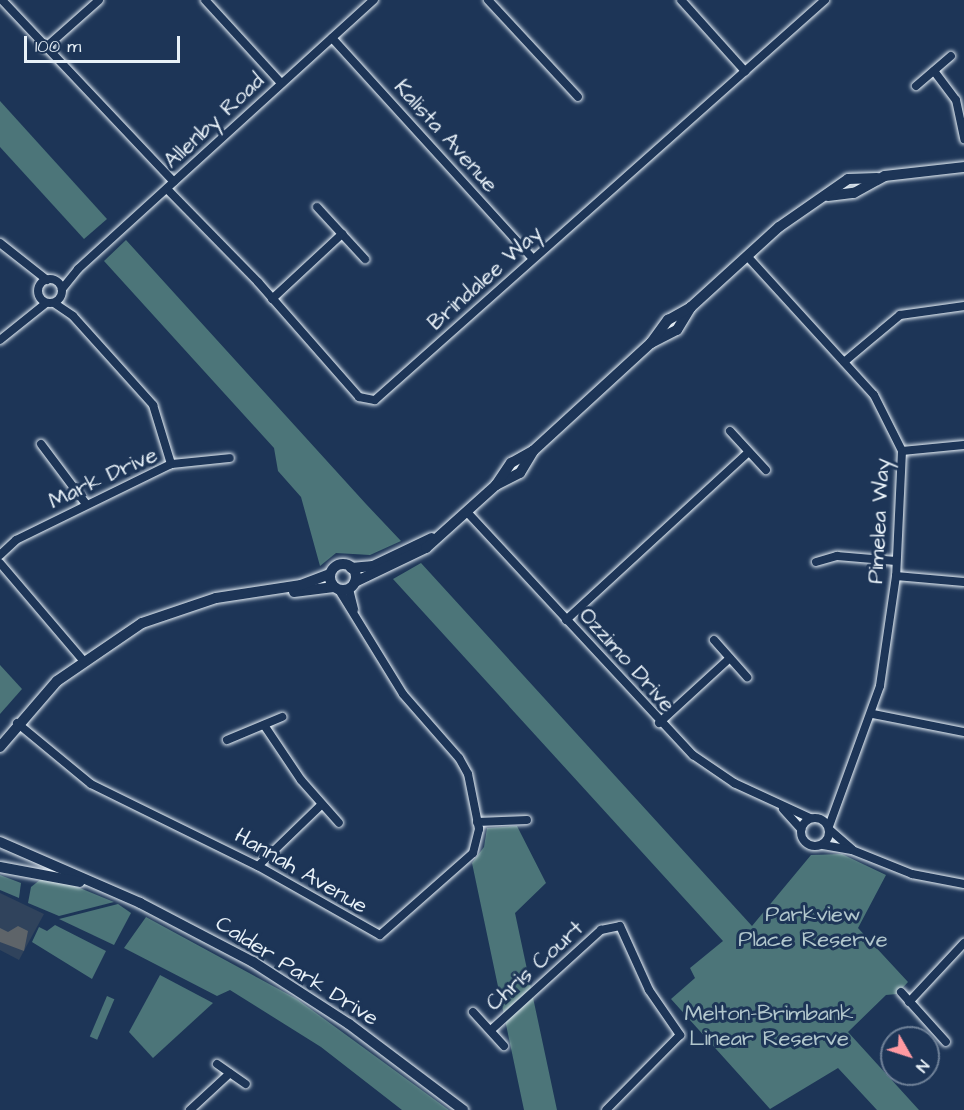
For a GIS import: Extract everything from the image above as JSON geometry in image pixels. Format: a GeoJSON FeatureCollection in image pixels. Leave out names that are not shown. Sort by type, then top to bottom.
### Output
{"type":"FeatureCollection","features":[{"type":"Feature","properties":{"kind":"street","name":"Brindalee Way"},"geometry":{"type":"LineString","coordinates":[[2,0],[156,168],[186,205],[359,397],[375,400],[532,258],[643,167],[825,0]]}},
{"type":"Feature","properties":{"kind":"street"},"geometry":{"type":"LineString","coordinates":[[45,48],[99,0]]}},
{"type":"Feature","properties":{"kind":"street"},"geometry":{"type":"LineString","coordinates":[[206,0],[281,83]]}},
{"type":"Feature","properties":{"kind":"street","name":"Allenby Road"},"geometry":{"type":"LineString","coordinates":[[0,340],[24,317],[56,298],[78,269],[374,0]]}},
{"type":"Feature","properties":{"kind":"street"},"geometry":{"type":"LineString","coordinates":[[488,0],[578,97]]}},
{"type":"Feature","properties":{"kind":"street"},"geometry":{"type":"LineString","coordinates":[[681,0],[745,71]]}},
{"type":"Feature","properties":{"kind":"street","name":"Kalista Avenue"},"geometry":{"type":"LineString","coordinates":[[332,38],[532,258]]}},
{"type":"Feature","properties":{"kind":"street"},"geometry":{"type":"LineString","coordinates":[[916,86],[951,56]]}},
{"type":"Feature","properties":{"kind":"street"},"geometry":{"type":"LineString","coordinates":[[934,71],[956,100],[964,139]]}},
{"type":"Feature","properties":{"kind":"street"},"geometry":{"type":"LineString","coordinates":[[266,592],[344,587],[414,557],[496,485],[511,464],[533,452],[651,344],[668,320],[691,308],[747,256],[848,179],[878,178],[964,167]]}},
{"type":"Feature","properties":{"kind":"street"},"geometry":{"type":"LineString","coordinates":[[317,207],[365,259]]}},
{"type":"Feature","properties":{"kind":"street"},"geometry":{"type":"LineString","coordinates":[[272,299],[342,234]]}},
{"type":"Feature","properties":{"kind":"street"},"geometry":{"type":"LineString","coordinates":[[0,243],[26,266],[51,280],[56,298]]}},
{"type":"Feature","properties":{"kind":"street","name":"Pimelea Way"},"geometry":{"type":"LineString","coordinates":[[747,256],[879,402],[902,451],[896,576],[874,712],[837,799],[829,828]]}},
{"type":"Feature","properties":{"kind":"street"},"geometry":{"type":"LineString","coordinates":[[26,266],[39,292],[56,298],[153,405],[171,464]]}},
{"type":"Feature","properties":{"kind":"street","name":"Allenby Road"},"geometry":{"type":"LineString","coordinates":[[24,317],[39,292],[51,280],[78,269]]}},
{"type":"Feature","properties":{"kind":"street"},"geometry":{"type":"LineString","coordinates":[[844,362],[900,315],[964,306]]}},
{"type":"Feature","properties":{"kind":"street"},"geometry":{"type":"LineString","coordinates":[[730,430],[766,470]]}},
{"type":"Feature","properties":{"kind":"street"},"geometry":{"type":"LineString","coordinates":[[41,444],[86,504]]}},
{"type":"Feature","properties":{"kind":"street"},"geometry":{"type":"LineString","coordinates":[[902,451],[964,445]]}},
{"type":"Feature","properties":{"kind":"street"},"geometry":{"type":"LineString","coordinates":[[566,620],[749,452]]}},
{"type":"Feature","properties":{"kind":"street","name":"Mark Drive"},"geometry":{"type":"LineString","coordinates":[[0,555],[16,540],[171,464],[230,458]]}},
{"type":"Feature","properties":{"kind":"street","name":"Ozzimo Drive"},"geometry":{"type":"LineString","coordinates":[[467,512],[659,723],[713,770],[780,807],[814,818]]}},
{"type":"Feature","properties":{"kind":"street"},"geometry":{"type":"LineString","coordinates":[[0,747],[15,726],[82,660],[142,623],[181,608],[266,592],[330,574],[338,566],[351,568],[394,557],[445,532]]}},
{"type":"Feature","properties":{"kind":"street"},"geometry":{"type":"LineString","coordinates":[[816,562],[837,556],[896,561]]}},
{"type":"Feature","properties":{"kind":"street"},"geometry":{"type":"LineString","coordinates":[[0,563],[82,660]]}},
{"type":"Feature","properties":{"kind":"street"},"geometry":{"type":"LineString","coordinates":[[344,587],[351,568]]}},
{"type":"Feature","properties":{"kind":"street"},"geometry":{"type":"LineString","coordinates":[[330,574],[344,587]]}},
{"type":"Feature","properties":{"kind":"street"},"geometry":{"type":"LineString","coordinates":[[896,576],[964,582]]}},
{"type":"Feature","properties":{"kind":"street","name":"Hannah Avenue"},"geometry":{"type":"LineString","coordinates":[[15,726],[119,800],[258,866],[380,934],[473,853],[477,822],[468,774],[459,758],[403,694],[355,612],[344,587]]}},
{"type":"Feature","properties":{"kind":"street"},"geometry":{"type":"LineString","coordinates":[[714,640],[747,677]]}},
{"type":"Feature","properties":{"kind":"street"},"geometry":{"type":"LineString","coordinates":[[659,723],[730,658]]}},
{"type":"Feature","properties":{"kind":"street"},"geometry":{"type":"LineString","coordinates":[[874,712],[964,732]]}},
{"type":"Feature","properties":{"kind":"street"},"geometry":{"type":"LineString","coordinates":[[227,740],[282,717]]}},
{"type":"Feature","properties":{"kind":"street"},"geometry":{"type":"LineString","coordinates":[[264,725],[321,805],[339,823]]}},
{"type":"Feature","properties":{"kind":"street","name":"Pimelea Way"},"geometry":{"type":"LineString","coordinates":[[814,818],[837,799]]}},
{"type":"Feature","properties":{"kind":"street"},"geometry":{"type":"LineString","coordinates":[[258,866],[321,805]]}},
{"type":"Feature","properties":{"kind":"street","name":"Ozzimo Drive"},"geometry":{"type":"LineString","coordinates":[[780,807],[801,829]]}},
{"type":"Feature","properties":{"kind":"street"},"geometry":{"type":"LineString","coordinates":[[852,850],[829,828],[814,818],[801,829],[809,845],[823,844],[852,850],[902,871],[964,884]]}},
{"type":"Feature","properties":{"kind":"street"},"geometry":{"type":"LineString","coordinates":[[477,822],[527,820]]}},
{"type":"Feature","properties":{"kind":"street"},"geometry":{"type":"LineString","coordinates":[[823,844],[829,828]]}},
{"type":"Feature","properties":{"kind":"street","name":"Calder Park Drive"},"geometry":{"type":"LineString","coordinates":[[0,842],[98,885],[285,981],[463,1110]]}},
{"type":"Feature","properties":{"kind":"street","name":"Calder Park Drive"},"geometry":{"type":"LineString","coordinates":[[0,867],[98,885]]}},
{"type":"Feature","properties":{"kind":"street","name":"Chris Court"},"geometry":{"type":"LineString","coordinates":[[491,1030],[601,930],[620,926],[649,990],[680,1035],[606,1110]]}},
{"type":"Feature","properties":{"kind":"street"},"geometry":{"type":"LineString","coordinates":[[909,1002],[964,943]]}},
{"type":"Feature","properties":{"kind":"street"},"geometry":{"type":"LineString","coordinates":[[901,992],[946,1042]]}},
{"type":"Feature","properties":{"kind":"street","name":"Chris Court"},"geometry":{"type":"LineString","coordinates":[[473,1012],[504,1046]]}},
{"type":"Feature","properties":{"kind":"street"},"geometry":{"type":"LineString","coordinates":[[217,1064],[246,1084]]}},
{"type":"Feature","properties":{"kind":"street"},"geometry":{"type":"LineString","coordinates":[[190,1110],[230,1073]]}},
{"type":"Feature","properties":{"kind":"shaded area"},"geometry":{"type":"Polygon","coordinates":[[[0,893],[44,914],[19,960],[0,950],[0,893]]]}},
{"type":"Feature","properties":{"kind":"green space"},"geometry":{"type":"Polygon","coordinates":[[[0,101],[107,219],[84,239],[0,147],[0,101]]]}},
{"type":"Feature","properties":{"kind":"green space"},"geometry":{"type":"Polygon","coordinates":[[[126,240],[401,541],[370,555],[336,553],[320,566],[301,497],[278,471],[274,448],[104,261],[126,240]]]}},
{"type":"Feature","properties":{"kind":"green space","name":"Melton-Brimbank Linear Reserve"},"geometry":{"type":"Polygon","coordinates":[[[421,563],[752,926],[811,855],[842,854],[886,875],[858,928],[908,982],[897,994],[886,995],[848,1032],[880,1067],[880,1086],[897,1086],[919,1110],[877,1110],[838,1068],[770,1109],[671,999],[695,978],[690,968],[723,941],[393,579],[421,563]]]}},
{"type":"Feature","properties":{"kind":"green space"},"geometry":{"type":"Polygon","coordinates":[[[0,665],[22,689],[0,714],[0,665]]]}},
{"type":"Feature","properties":{"kind":"green space"},"geometry":{"type":"Polygon","coordinates":[[[517,826],[546,883],[515,913],[557,1110],[524,1110],[472,863],[484,847],[487,828],[517,826]]]}},
{"type":"Feature","properties":{"kind":"green space"},"geometry":{"type":"Polygon","coordinates":[[[0,875],[21,883],[19,898],[0,890],[0,875]]]}},
{"type":"Feature","properties":{"kind":"green space"},"geometry":{"type":"Polygon","coordinates":[[[41,879],[75,886],[114,902],[59,916],[28,903],[31,887],[41,879]]]}},
{"type":"Feature","properties":{"kind":"green space"},"geometry":{"type":"Polygon","coordinates":[[[118,904],[131,913],[114,945],[59,919],[118,904]]]}},
{"type":"Feature","properties":{"kind":"green space"},"geometry":{"type":"Polygon","coordinates":[[[146,917],[297,999],[449,1110],[402,1110],[321,1047],[230,990],[217,996],[124,948],[146,917]]]}},
{"type":"Feature","properties":{"kind":"green space"},"geometry":{"type":"Polygon","coordinates":[[[55,925],[106,951],[92,979],[32,942],[39,927],[47,931],[55,925]]]}},
{"type":"Feature","properties":{"kind":"green space"},"geometry":{"type":"Polygon","coordinates":[[[160,975],[213,1003],[153,1058],[129,1032],[160,975]]]}},
{"type":"Feature","properties":{"kind":"green space"},"geometry":{"type":"Polygon","coordinates":[[[107,996],[114,999],[97,1040],[90,1037],[107,996]]]}},
{"type":"Feature","properties":{"kind":"building"},"geometry":{"type":"Polygon","coordinates":[[[18,926],[28,931],[24,951],[0,942],[0,928],[8,932],[18,926]]]}},
{"type":"Feature","properties":{"kind":"park label","name":"Parkview Place Reserve"},"geometry":{"type":"Point","coordinates":[813,926]}}]}
